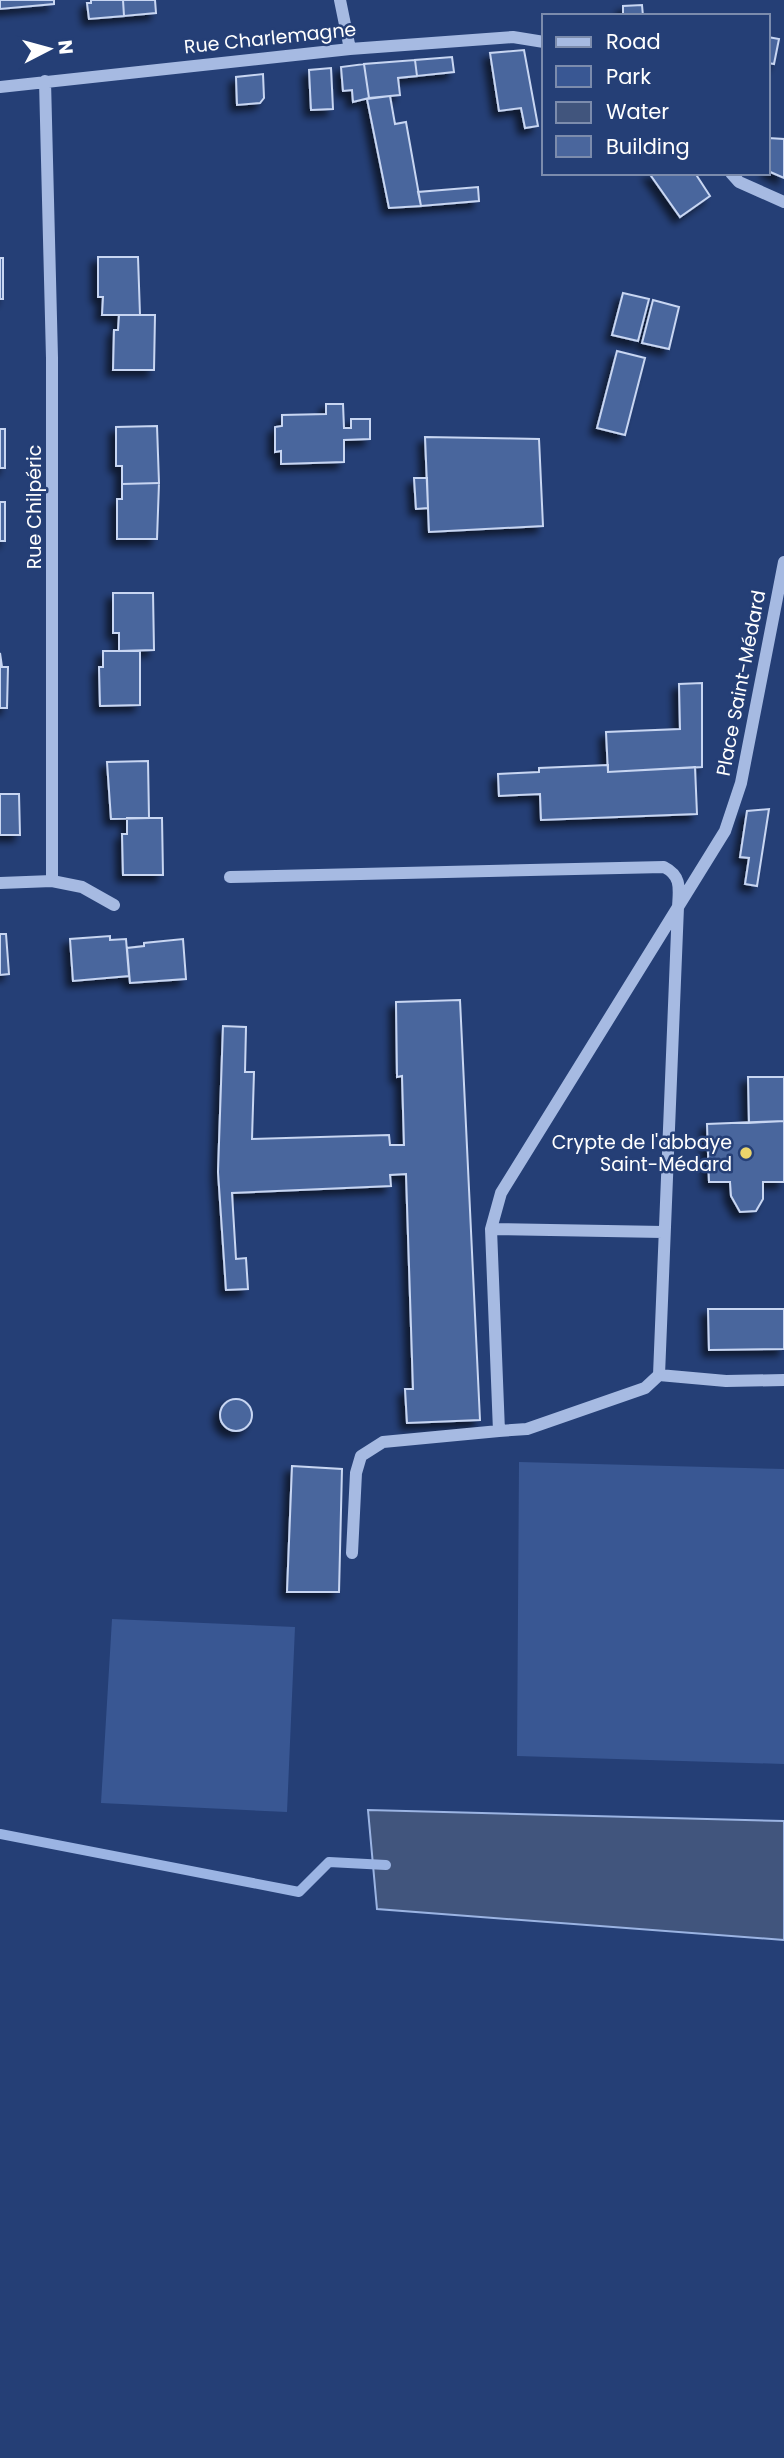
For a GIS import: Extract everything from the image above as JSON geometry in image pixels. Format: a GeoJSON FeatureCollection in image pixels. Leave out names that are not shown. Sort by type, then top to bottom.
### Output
{"type":"FeatureCollection","features":[{"type":"Feature","properties":{"kind":"street"},"geometry":{"type":"LineString","coordinates":[[340,0],[350,49]]}},
{"type":"Feature","properties":{"kind":"street","name":"Rue Charlemagne"},"geometry":{"type":"LineString","coordinates":[[0,87],[350,49],[513,37],[542,42]]}},
{"type":"Feature","properties":{"kind":"street","name":"Rue Chilpéric"},"geometry":{"type":"LineString","coordinates":[[45,81],[52,358],[52,881]]}},
{"type":"Feature","properties":{"kind":"street"},"geometry":{"type":"LineString","coordinates":[[735,178],[784,202]]}},
{"type":"Feature","properties":{"kind":"street","name":"Place Saint-Médard"},"geometry":{"type":"LineString","coordinates":[[499,1431],[491,1229],[501,1193],[725,831],[741,783],[784,562]]}},
{"type":"Feature","properties":{"kind":"street"},"geometry":{"type":"LineString","coordinates":[[230,877],[664,867],[674,872],[679,882],[659,1375],[645,1388],[527,1429],[383,1443],[361,1456],[356,1473],[352,1553]]}},
{"type":"Feature","properties":{"kind":"street"},"geometry":{"type":"LineString","coordinates":[[0,883],[52,881],[82,887],[114,905]]}},
{"type":"Feature","properties":{"kind":"street"},"geometry":{"type":"LineString","coordinates":[[491,1229],[663,1232]]}},
{"type":"Feature","properties":{"kind":"street"},"geometry":{"type":"LineString","coordinates":[[659,1375],[726,1381],[784,1380]]}},
{"type":"Feature","properties":{"kind":"green space"},"geometry":{"type":"Polygon","coordinates":[[[519,1462],[784,1469],[784,1764],[517,1756],[519,1462]]]}},
{"type":"Feature","properties":{"kind":"green space"},"geometry":{"type":"Polygon","coordinates":[[[112,1619],[295,1627],[287,1812],[101,1803],[112,1619]]]}},
{"type":"Feature","properties":{"kind":"water"},"geometry":{"type":"Polygon","coordinates":[[[368,1810],[784,1821],[784,1940],[377,1909],[368,1810]]]}},
{"type":"Feature","properties":{"kind":"building"},"geometry":{"type":"Polygon","coordinates":[[[0,0],[54,0],[54,4],[0,9],[0,0]]]}},
{"type":"Feature","properties":{"kind":"building"},"geometry":{"type":"Polygon","coordinates":[[[91,0],[123,0],[124,16],[89,19],[87,3],[91,3],[91,0]]]}},
{"type":"Feature","properties":{"kind":"building"},"geometry":{"type":"Polygon","coordinates":[[[123,0],[155,0],[156,13],[124,16],[123,0]]]}},
{"type":"Feature","properties":{"kind":"building"},"geometry":{"type":"Polygon","coordinates":[[[642,5],[643,14],[623,14],[623,6],[642,5]]]}},
{"type":"Feature","properties":{"kind":"building"},"geometry":{"type":"Polygon","coordinates":[[[770,37],[779,39],[774,64],[770,63],[770,37]]]}},
{"type":"Feature","properties":{"kind":"building"},"geometry":{"type":"Polygon","coordinates":[[[524,50],[538,126],[525,128],[521,108],[499,111],[490,53],[524,50]]]}},
{"type":"Feature","properties":{"kind":"building"},"geometry":{"type":"Polygon","coordinates":[[[452,57],[454,72],[417,76],[415,60],[452,57]]]}},
{"type":"Feature","properties":{"kind":"building"},"geometry":{"type":"Polygon","coordinates":[[[415,60],[417,76],[398,78],[400,95],[369,98],[364,64],[415,60]]]}},
{"type":"Feature","properties":{"kind":"building"},"geometry":{"type":"Polygon","coordinates":[[[364,64],[369,98],[353,102],[352,90],[343,91],[341,67],[364,64]]]}},
{"type":"Feature","properties":{"kind":"building"},"geometry":{"type":"Polygon","coordinates":[[[331,68],[333,109],[311,110],[309,70],[331,68]]]}},
{"type":"Feature","properties":{"kind":"building"},"geometry":{"type":"Polygon","coordinates":[[[263,74],[264,98],[260,103],[237,105],[236,77],[263,74]]]}},
{"type":"Feature","properties":{"kind":"building"},"geometry":{"type":"Polygon","coordinates":[[[390,96],[395,124],[406,122],[421,206],[389,208],[367,99],[390,96]]]}},
{"type":"Feature","properties":{"kind":"building"},"geometry":{"type":"Polygon","coordinates":[[[770,138],[784,139],[784,178],[770,172],[770,138]]]}},
{"type":"Feature","properties":{"kind":"building"},"geometry":{"type":"Polygon","coordinates":[[[650,175],[696,175],[710,196],[680,217],[650,175]]]}},
{"type":"Feature","properties":{"kind":"building"},"geometry":{"type":"Polygon","coordinates":[[[478,187],[479,201],[421,206],[418,192],[478,187]]]}},
{"type":"Feature","properties":{"kind":"building"},"geometry":{"type":"Polygon","coordinates":[[[98,257],[138,257],[140,315],[102,315],[103,297],[98,297],[98,257]]]}},
{"type":"Feature","properties":{"kind":"building"},"geometry":{"type":"Polygon","coordinates":[[[0,258],[3,258],[3,299],[0,299],[0,258]]]}},
{"type":"Feature","properties":{"kind":"building"},"geometry":{"type":"Polygon","coordinates":[[[623,293],[649,299],[638,341],[612,335],[623,293]]]}},
{"type":"Feature","properties":{"kind":"building"},"geometry":{"type":"Polygon","coordinates":[[[653,300],[679,307],[669,349],[642,343],[653,300]]]}},
{"type":"Feature","properties":{"kind":"building"},"geometry":{"type":"Polygon","coordinates":[[[119,315],[155,315],[154,370],[113,370],[114,330],[118,330],[119,315]]]}},
{"type":"Feature","properties":{"kind":"building"},"geometry":{"type":"Polygon","coordinates":[[[617,351],[645,358],[625,435],[597,428],[617,351]]]}},
{"type":"Feature","properties":{"kind":"building"},"geometry":{"type":"Polygon","coordinates":[[[326,404],[343,404],[344,428],[351,428],[351,419],[370,419],[370,439],[344,440],[344,462],[281,464],[281,451],[275,452],[275,427],[282,426],[282,415],[326,414],[326,404]]]}},
{"type":"Feature","properties":{"kind":"building"},"geometry":{"type":"Polygon","coordinates":[[[157,426],[159,483],[122,484],[122,466],[116,466],[116,427],[157,426]]]}},
{"type":"Feature","properties":{"kind":"building"},"geometry":{"type":"Polygon","coordinates":[[[0,429],[5,429],[5,468],[0,468],[0,429]]]}},
{"type":"Feature","properties":{"kind":"building"},"geometry":{"type":"Polygon","coordinates":[[[425,437],[539,439],[543,526],[429,532],[425,437]]]}},
{"type":"Feature","properties":{"kind":"building"},"geometry":{"type":"Polygon","coordinates":[[[414,478],[427,478],[428,508],[416,509],[414,478]]]}},
{"type":"Feature","properties":{"kind":"building"},"geometry":{"type":"Polygon","coordinates":[[[159,483],[157,539],[117,539],[117,499],[122,499],[122,484],[159,483]]]}},
{"type":"Feature","properties":{"kind":"building"},"geometry":{"type":"Polygon","coordinates":[[[0,502],[5,502],[5,541],[0,541],[0,502]]]}},
{"type":"Feature","properties":{"kind":"building"},"geometry":{"type":"Polygon","coordinates":[[[113,593],[153,593],[154,650],[119,651],[119,633],[113,633],[113,593]]]}},
{"type":"Feature","properties":{"kind":"building"},"geometry":{"type":"Polygon","coordinates":[[[103,651],[140,651],[140,705],[100,706],[99,667],[103,667],[103,651]]]}},
{"type":"Feature","properties":{"kind":"building"},"geometry":{"type":"Polygon","coordinates":[[[0,653],[2,667],[8,667],[7,708],[0,708],[0,653]]]}},
{"type":"Feature","properties":{"kind":"building"},"geometry":{"type":"Polygon","coordinates":[[[702,683],[702,767],[608,772],[606,732],[680,729],[679,684],[702,683]]]}},
{"type":"Feature","properties":{"kind":"building"},"geometry":{"type":"Polygon","coordinates":[[[148,761],[149,818],[111,819],[107,762],[148,761]]]}},
{"type":"Feature","properties":{"kind":"building"},"geometry":{"type":"Polygon","coordinates":[[[608,765],[608,772],[695,767],[697,814],[541,820],[540,794],[499,796],[498,774],[539,772],[539,768],[608,765]]]}},
{"type":"Feature","properties":{"kind":"building"},"geometry":{"type":"Polygon","coordinates":[[[0,794],[19,794],[20,835],[0,835],[0,794]]]}},
{"type":"Feature","properties":{"kind":"building"},"geometry":{"type":"Polygon","coordinates":[[[769,809],[757,886],[745,884],[749,858],[740,857],[747,811],[769,809]]]}},
{"type":"Feature","properties":{"kind":"building"},"geometry":{"type":"Polygon","coordinates":[[[127,818],[162,818],[163,875],[123,875],[122,834],[127,834],[127,818]]]}},
{"type":"Feature","properties":{"kind":"building"},"geometry":{"type":"Polygon","coordinates":[[[0,934],[6,934],[9,974],[0,975],[0,934]]]}},
{"type":"Feature","properties":{"kind":"building"},"geometry":{"type":"Polygon","coordinates":[[[110,936],[110,940],[126,939],[129,976],[73,981],[70,939],[110,936]]]}},
{"type":"Feature","properties":{"kind":"building"},"geometry":{"type":"Polygon","coordinates":[[[183,939],[186,979],[130,983],[127,948],[144,946],[144,943],[183,939]]]}},
{"type":"Feature","properties":{"kind":"building"},"geometry":{"type":"Polygon","coordinates":[[[460,1000],[480,1420],[407,1423],[405,1389],[413,1389],[406,1174],[390,1175],[391,1186],[232,1193],[236,1259],[246,1258],[248,1289],[226,1290],[218,1172],[223,1026],[246,1027],[245,1072],[254,1072],[252,1139],[389,1135],[390,1145],[404,1145],[402,1076],[397,1077],[396,1002],[460,1000]]]}},
{"type":"Feature","properties":{"kind":"building"},"geometry":{"type":"Polygon","coordinates":[[[748,1077],[784,1077],[784,1121],[749,1123],[748,1077]]]}},
{"type":"Feature","properties":{"kind":"building","name":"Crypte de l'abbaye Saint-Médard"},"geometry":{"type":"Polygon","coordinates":[[[784,1121],[784,1182],[763,1182],[763,1199],[756,1211],[740,1212],[731,1196],[730,1182],[709,1182],[707,1124],[784,1121]]]}},
{"type":"Feature","properties":{"kind":"building"},"geometry":{"type":"Polygon","coordinates":[[[708,1309],[784,1309],[784,1349],[709,1350],[708,1309]]]}},
{"type":"Feature","properties":{"kind":"building"},"geometry":{"type":"Polygon","coordinates":[[[236,1399],[247,1404],[252,1415],[247,1426],[236,1431],[225,1426],[220,1415],[225,1404],[236,1399]]]}},
{"type":"Feature","properties":{"kind":"building"},"geometry":{"type":"Polygon","coordinates":[[[292,1466],[342,1469],[339,1592],[287,1592],[292,1466]]]}},
{"type":"Feature","properties":{"kind":"waterway"},"geometry":{"type":"LineString","coordinates":[[0,1834],[299,1892],[329,1862],[386,1865]]}},
{"type":"Feature","properties":{"kind":"place","name":"Crypte de l'abbaye Saint-Médard"},"geometry":{"type":"Point","coordinates":[746,1153]}}]}
